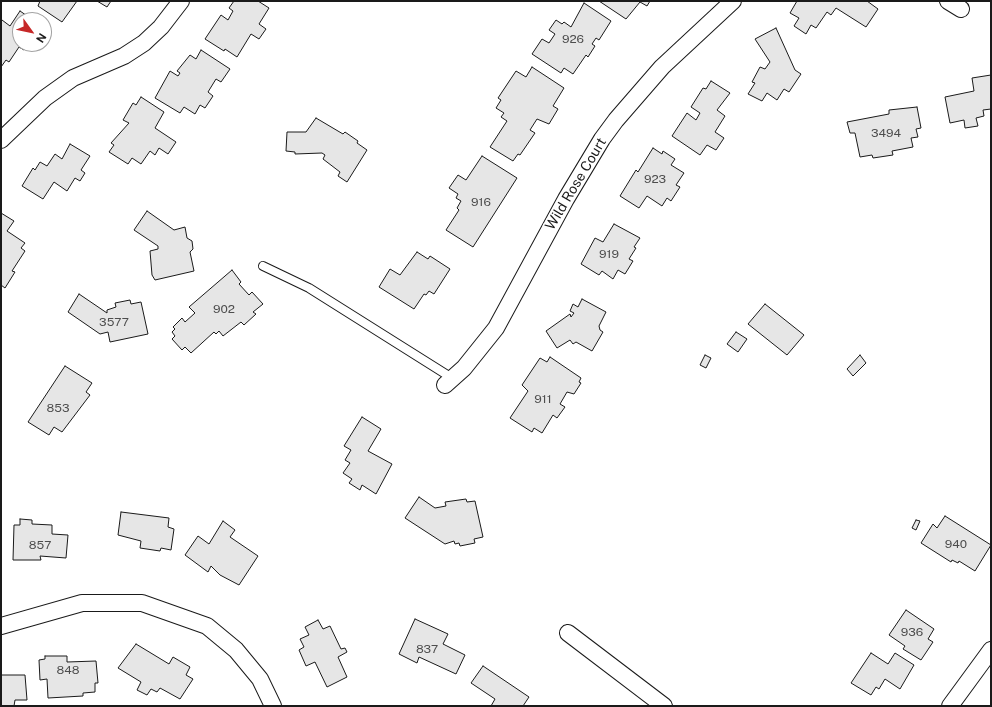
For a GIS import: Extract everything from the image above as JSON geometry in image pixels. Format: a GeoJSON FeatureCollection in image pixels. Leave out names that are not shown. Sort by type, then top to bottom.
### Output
{"type":"FeatureCollection","features":[{"type":"Feature","properties":{"kind":"street"},"geometry":{"type":"LineString","coordinates":[[1,140],[45,98],[73,78],[124,56],[144,43],[161,27],[181,1]]}},
{"type":"Feature","properties":{"kind":"street","name":"Wild Rose Court"},"geometry":{"type":"LineString","coordinates":[[449,382],[481,349],[496,328],[562,204],[612,126],[662,67],[732,1]]}},
{"type":"Feature","properties":{"kind":"street"},"geometry":{"type":"LineString","coordinates":[[1,626],[82,603],[142,603],[207,626],[236,650],[260,679],[273,706]]}},
{"type":"Feature","properties":{"kind":"street"},"geometry":{"type":"LineString","coordinates":[[568,633],[664,706]]}},
{"type":"Feature","properties":{"kind":"street"},"geometry":{"type":"LineString","coordinates":[[950,706],[991,650]]}},
{"type":"Feature","properties":{"kind":"lane"},"geometry":{"type":"LineString","coordinates":[[263,266],[309,288],[449,382]]}},
{"type":"Feature","properties":{"kind":"building"},"geometry":{"type":"Polygon","coordinates":[[[40,1],[77,1],[62,22],[52,15],[52,12],[47,12],[38,6],[40,1]]]}},
{"type":"Feature","properties":{"kind":"building"},"geometry":{"type":"Polygon","coordinates":[[[97,1],[111,1],[107,7],[97,1]]]}},
{"type":"Feature","properties":{"kind":"building"},"geometry":{"type":"Polygon","coordinates":[[[234,1],[258,1],[269,8],[259,24],[266,29],[259,39],[251,34],[237,57],[205,39],[221,15],[228,20],[233,11],[229,8],[234,1]]]}},
{"type":"Feature","properties":{"kind":"building"},"geometry":{"type":"Polygon","coordinates":[[[599,1],[650,1],[647,6],[640,2],[626,19],[599,1]]]}},
{"type":"Feature","properties":{"kind":"building"},"geometry":{"type":"Polygon","coordinates":[[[797,1],[867,1],[878,9],[866,27],[836,8],[831,15],[827,12],[816,28],[811,25],[806,34],[794,26],[799,18],[790,13],[797,1]]]}},
{"type":"Feature","properties":{"kind":"building"},"geometry":{"type":"Polygon","coordinates":[[[584,3],[611,21],[599,40],[596,38],[592,44],[595,46],[588,57],[586,55],[573,74],[564,68],[561,73],[532,54],[542,39],[549,43],[555,34],[549,30],[556,20],[562,24],[564,22],[571,27],[584,3]]]}},
{"type":"Feature","properties":{"kind":"building"},"geometry":{"type":"Polygon","coordinates":[[[2,20],[10,26],[12,23],[12,52],[16,52],[9,62],[6,60],[1,67],[2,20]]]}},
{"type":"Feature","properties":{"kind":"building"},"geometry":{"type":"Polygon","coordinates":[[[776,28],[795,70],[801,74],[789,92],[784,89],[777,100],[767,93],[762,101],[748,94],[755,83],[752,82],[760,67],[765,69],[770,62],[755,39],[776,28]]]}},
{"type":"Feature","properties":{"kind":"building"},"geometry":{"type":"Polygon","coordinates":[[[201,50],[230,69],[221,82],[216,79],[208,92],[213,96],[205,108],[200,105],[195,114],[184,107],[180,113],[155,98],[170,71],[178,76],[180,73],[177,71],[190,55],[196,59],[201,50]]]}},
{"type":"Feature","properties":{"kind":"building"},"geometry":{"type":"Polygon","coordinates":[[[532,67],[564,88],[553,106],[558,109],[549,124],[537,119],[530,130],[535,133],[520,155],[518,154],[513,161],[490,147],[507,121],[501,117],[504,113],[496,108],[501,100],[498,98],[516,71],[526,77],[532,67]]]}},
{"type":"Feature","properties":{"kind":"building"},"geometry":{"type":"Polygon","coordinates":[[[991,75],[991,109],[983,110],[984,116],[976,118],[978,126],[965,128],[964,120],[950,123],[945,97],[974,91],[972,78],[991,75]]]}},
{"type":"Feature","properties":{"kind":"building"},"geometry":{"type":"Polygon","coordinates":[[[711,81],[730,93],[717,110],[725,116],[715,132],[724,138],[716,150],[707,145],[700,155],[672,136],[687,113],[696,120],[700,113],[691,107],[703,88],[706,89],[711,81]]]}},
{"type":"Feature","properties":{"kind":"building"},"geometry":{"type":"Polygon","coordinates":[[[141,97],[164,112],[155,128],[176,142],[168,154],[159,148],[155,155],[150,151],[141,164],[132,158],[128,164],[109,152],[114,145],[111,143],[129,123],[123,120],[133,103],[136,105],[141,97]]]}},
{"type":"Feature","properties":{"kind":"building"},"geometry":{"type":"Polygon","coordinates":[[[917,107],[921,128],[916,129],[918,137],[911,138],[913,147],[892,151],[893,155],[873,158],[872,155],[860,157],[855,133],[850,133],[847,122],[889,114],[889,110],[917,107]]]}},
{"type":"Feature","properties":{"kind":"building"},"geometry":{"type":"Polygon","coordinates":[[[316,118],[343,134],[345,132],[358,141],[357,143],[367,150],[347,182],[338,176],[340,172],[323,159],[325,155],[322,153],[295,154],[295,152],[286,151],[287,132],[306,132],[316,118]]]}},
{"type":"Feature","properties":{"kind":"building"},"geometry":{"type":"Polygon","coordinates":[[[70,144],[90,156],[81,170],[85,173],[80,181],[75,178],[67,191],[54,182],[43,199],[22,186],[33,168],[35,170],[40,162],[47,166],[55,154],[62,159],[70,144]]]}},
{"type":"Feature","properties":{"kind":"building"},"geometry":{"type":"Polygon","coordinates":[[[653,148],[662,154],[663,151],[675,159],[671,165],[684,173],[676,185],[680,187],[671,201],[667,198],[662,206],[647,196],[639,208],[620,196],[636,170],[638,172],[653,148]]]}},
{"type":"Feature","properties":{"kind":"building"},"geometry":{"type":"Polygon","coordinates":[[[482,156],[517,178],[473,247],[446,230],[459,210],[457,208],[461,201],[456,198],[458,194],[449,188],[458,175],[466,180],[482,156]]]}},
{"type":"Feature","properties":{"kind":"building"},"geometry":{"type":"Polygon","coordinates":[[[147,211],[174,230],[185,227],[187,238],[192,241],[193,249],[190,252],[194,271],[155,280],[152,275],[150,251],[158,249],[158,246],[134,230],[147,211]]]}},
{"type":"Feature","properties":{"kind":"building"},"geometry":{"type":"Polygon","coordinates":[[[1,213],[14,221],[7,231],[25,243],[21,248],[25,251],[12,271],[15,272],[5,288],[1,285],[1,213]]]}},
{"type":"Feature","properties":{"kind":"building"},"geometry":{"type":"Polygon","coordinates":[[[614,224],[640,238],[629,259],[633,261],[625,274],[618,270],[613,279],[602,271],[599,275],[581,264],[595,238],[603,242],[614,224]]]}},
{"type":"Feature","properties":{"kind":"building"},"geometry":{"type":"Polygon","coordinates":[[[417,252],[428,259],[430,256],[450,269],[434,294],[429,291],[426,295],[424,294],[414,309],[379,287],[390,269],[400,275],[417,252]]]}},
{"type":"Feature","properties":{"kind":"building"},"geometry":{"type":"Polygon","coordinates":[[[232,270],[241,282],[239,284],[249,295],[252,292],[263,304],[253,312],[256,314],[244,325],[241,322],[223,336],[219,331],[216,334],[214,332],[191,353],[185,347],[182,350],[172,339],[175,336],[172,332],[175,329],[173,327],[182,318],[185,322],[195,313],[189,307],[232,270]]]}},
{"type":"Feature","properties":{"kind":"building"},"geometry":{"type":"Polygon","coordinates":[[[79,294],[107,313],[107,310],[116,307],[115,303],[130,300],[131,304],[141,302],[148,334],[110,342],[108,332],[100,334],[68,312],[79,294]]]}},
{"type":"Feature","properties":{"kind":"building"},"geometry":{"type":"Polygon","coordinates":[[[582,299],[606,312],[599,326],[600,330],[603,332],[592,351],[576,342],[573,344],[570,340],[557,348],[546,331],[570,314],[571,317],[574,313],[570,311],[573,304],[578,307],[582,299]]]}},
{"type":"Feature","properties":{"kind":"building"},"geometry":{"type":"Polygon","coordinates":[[[765,304],[804,335],[787,355],[748,324],[765,304]]]}},
{"type":"Feature","properties":{"kind":"building"},"geometry":{"type":"Polygon","coordinates":[[[736,332],[747,339],[738,352],[727,344],[736,332]]]}},
{"type":"Feature","properties":{"kind":"building"},"geometry":{"type":"Polygon","coordinates":[[[705,355],[711,358],[706,368],[700,365],[705,355]]]}},
{"type":"Feature","properties":{"kind":"building"},"geometry":{"type":"Polygon","coordinates":[[[860,355],[866,363],[853,376],[847,369],[860,355]]]}},
{"type":"Feature","properties":{"kind":"building"},"geometry":{"type":"Polygon","coordinates":[[[550,357],[581,378],[579,382],[581,383],[574,394],[567,392],[560,404],[565,407],[557,418],[553,415],[542,433],[534,428],[532,432],[510,418],[528,391],[522,385],[540,358],[547,362],[550,357]]]}},
{"type":"Feature","properties":{"kind":"building"},"geometry":{"type":"Polygon","coordinates":[[[65,366],[92,383],[86,392],[90,395],[62,432],[54,427],[49,435],[28,422],[65,366]]]}},
{"type":"Feature","properties":{"kind":"building"},"geometry":{"type":"Polygon","coordinates":[[[362,417],[381,429],[368,451],[392,464],[376,494],[362,485],[360,490],[349,483],[352,479],[343,473],[350,463],[345,460],[351,450],[344,446],[362,417]]]}},
{"type":"Feature","properties":{"kind":"building"},"geometry":{"type":"Polygon","coordinates":[[[419,497],[435,508],[446,506],[445,502],[466,499],[467,502],[475,501],[483,537],[474,539],[475,543],[460,546],[459,543],[455,544],[454,541],[445,544],[405,518],[419,497]]]}},
{"type":"Feature","properties":{"kind":"building"},"geometry":{"type":"Polygon","coordinates":[[[121,512],[169,518],[168,527],[174,529],[171,550],[161,548],[160,551],[140,548],[141,541],[118,535],[121,512]]]}},
{"type":"Feature","properties":{"kind":"building"},"geometry":{"type":"Polygon","coordinates":[[[945,516],[991,545],[975,571],[959,561],[958,563],[952,560],[951,562],[921,543],[933,524],[937,528],[945,516]]]}},
{"type":"Feature","properties":{"kind":"building"},"geometry":{"type":"Polygon","coordinates":[[[20,519],[32,520],[32,524],[52,525],[52,534],[68,535],[66,558],[40,556],[41,560],[13,560],[14,525],[20,525],[20,519]]]}},
{"type":"Feature","properties":{"kind":"building"},"geometry":{"type":"Polygon","coordinates":[[[916,520],[920,521],[916,530],[912,528],[916,520]]]}},
{"type":"Feature","properties":{"kind":"building"},"geometry":{"type":"Polygon","coordinates":[[[223,521],[235,530],[230,537],[258,556],[239,585],[220,575],[211,566],[208,572],[185,555],[198,536],[209,544],[223,521]]]}},
{"type":"Feature","properties":{"kind":"building"},"geometry":{"type":"Polygon","coordinates":[[[906,610],[934,629],[928,639],[933,642],[921,660],[903,649],[905,646],[889,635],[906,610]]]}},
{"type":"Feature","properties":{"kind":"building"},"geometry":{"type":"Polygon","coordinates":[[[415,619],[448,634],[443,644],[465,655],[456,674],[419,657],[417,663],[399,654],[415,619]]]}},
{"type":"Feature","properties":{"kind":"building"},"geometry":{"type":"Polygon","coordinates":[[[318,620],[323,629],[330,626],[341,649],[345,648],[347,652],[338,657],[347,677],[327,687],[315,662],[306,666],[299,650],[304,647],[300,639],[309,635],[305,627],[318,620]]]}},
{"type":"Feature","properties":{"kind":"building"},"geometry":{"type":"Polygon","coordinates":[[[136,644],[169,664],[173,657],[190,667],[186,675],[193,679],[180,699],[160,688],[157,692],[151,689],[147,695],[137,690],[141,682],[118,668],[136,644]]]}},
{"type":"Feature","properties":{"kind":"building"},"geometry":{"type":"Polygon","coordinates":[[[871,653],[888,664],[895,653],[914,665],[900,689],[885,679],[879,689],[876,687],[871,695],[851,683],[871,653]]]}},
{"type":"Feature","properties":{"kind":"building"},"geometry":{"type":"Polygon","coordinates":[[[45,656],[67,656],[67,662],[96,661],[98,683],[95,683],[95,692],[83,693],[83,696],[48,698],[47,679],[40,680],[39,660],[45,659],[45,656]]]}},
{"type":"Feature","properties":{"kind":"building"},"geometry":{"type":"Polygon","coordinates":[[[483,666],[529,697],[523,706],[491,706],[495,699],[471,683],[483,666]]]}},
{"type":"Feature","properties":{"kind":"building"},"geometry":{"type":"Polygon","coordinates":[[[1,675],[25,675],[27,700],[15,700],[14,706],[1,706],[1,675]]]}}]}
